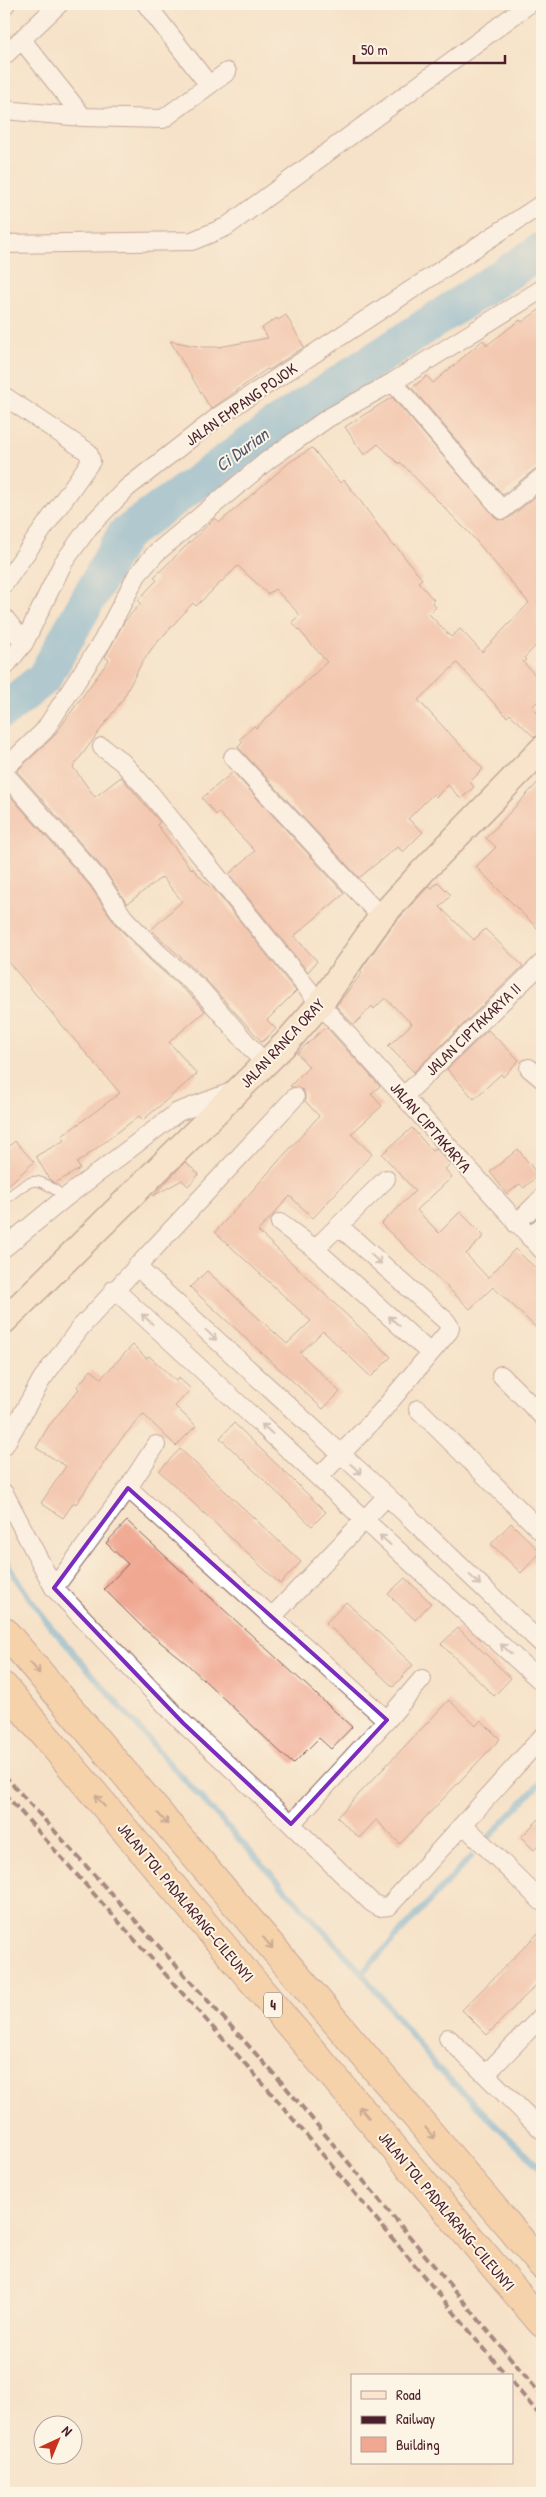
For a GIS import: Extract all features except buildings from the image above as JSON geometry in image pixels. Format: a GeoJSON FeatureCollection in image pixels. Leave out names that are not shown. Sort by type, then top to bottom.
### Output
{"type":"FeatureCollection","features":[{"type":"Feature","properties":{"kind":"highway","name":"4"},"geometry":{"type":"LineString","coordinates":[[4,1631],[542,2265]]}},
{"type":"Feature","properties":{"kind":"highway","name":"JALAN TOL PADALARANG–CILEUNYI"},"geometry":{"type":"LineString","coordinates":[[4,1687],[542,2323]]}},
{"type":"Feature","properties":{"kind":"street"},"geometry":{"type":"LineString","coordinates":[[4,56],[59,4]]}},
{"type":"Feature","properties":{"kind":"street"},"geometry":{"type":"LineString","coordinates":[[146,4],[209,85]]}},
{"type":"Feature","properties":{"kind":"street"},"geometry":{"type":"LineString","coordinates":[[4,244],[192,241],[208,236],[226,227],[529,4]]}},
{"type":"Feature","properties":{"kind":"street"},"geometry":{"type":"LineString","coordinates":[[22,40],[83,117]]}},
{"type":"Feature","properties":{"kind":"street"},"geometry":{"type":"LineString","coordinates":[[4,110],[83,117],[163,119],[171,116],[227,72]]}},
{"type":"Feature","properties":{"kind":"street","name":"JALAN EMPANG POJOK"},"geometry":{"type":"LineString","coordinates":[[4,668],[24,643],[63,563],[89,527],[127,488],[220,416],[542,204]]}},
{"type":"Feature","properties":{"kind":"street"},"geometry":{"type":"LineString","coordinates":[[4,769],[44,731],[102,642],[137,575],[156,553],[268,460],[328,418],[393,382],[542,289]]}},
{"type":"Feature","properties":{"kind":"street"},"geometry":{"type":"LineString","coordinates":[[393,382],[502,510],[542,477]]}},
{"type":"Feature","properties":{"kind":"street"},"geometry":{"type":"LineString","coordinates":[[4,584],[91,461],[88,452],[5,400]]}},
{"type":"Feature","properties":{"kind":"street"},"geometry":{"type":"LineString","coordinates":[[4,617],[24,643]]}},
{"type":"Feature","properties":{"kind":"street","name":"JALAN CIPTAKARYA"},"geometry":{"type":"LineString","coordinates":[[102,746],[122,762],[150,793],[320,1004],[404,1096],[516,1224],[538,1238]]}},
{"type":"Feature","properties":{"kind":"street","name":"JALAN RANCA ORAY"},"geometry":{"type":"LineString","coordinates":[[4,1321],[286,1043],[320,1004],[381,917],[422,872],[542,749]]}},
{"type":"Feature","properties":{"kind":"street"},"geometry":{"type":"LineString","coordinates":[[233,757],[381,917]]}},
{"type":"Feature","properties":{"kind":"street"},"geometry":{"type":"LineString","coordinates":[[4,773],[98,879],[124,918],[158,953],[200,989],[264,1063]]}},
{"type":"Feature","properties":{"kind":"street","name":"JALAN CIPTAKARYA II"},"geometry":{"type":"LineString","coordinates":[[404,1096],[542,963]]}},
{"type":"Feature","properties":{"kind":"street"},"geometry":{"type":"LineString","coordinates":[[4,1248],[66,1197],[178,1112],[237,1090]]}},
{"type":"Feature","properties":{"kind":"street"},"geometry":{"type":"LineString","coordinates":[[4,1446],[42,1378],[80,1328],[114,1289],[295,1097]]}},
{"type":"Feature","properties":{"kind":"street"},"geometry":{"type":"LineString","coordinates":[[315,1249],[386,1180]]}},
{"type":"Feature","properties":{"kind":"street"},"geometry":{"type":"LineString","coordinates":[[516,1224],[542,1198]]}},
{"type":"Feature","properties":{"kind":"street"},"geometry":{"type":"LineString","coordinates":[[280,1223],[315,1249],[430,1354]]}},
{"type":"Feature","properties":{"kind":"street"},"geometry":{"type":"LineString","coordinates":[[320,1476],[381,1412],[449,1332],[450,1327],[446,1321],[339,1226]]}},
{"type":"Feature","properties":{"kind":"street"},"geometry":{"type":"LineString","coordinates":[[136,1266],[387,1496],[542,1644]]}},
{"type":"Feature","properties":{"kind":"street"},"geometry":{"type":"LineString","coordinates":[[114,1289],[320,1476],[363,1520],[542,1682]]}},
{"type":"Feature","properties":{"kind":"street"},"geometry":{"type":"LineString","coordinates":[[501,1375],[542,1416]]}},
{"type":"Feature","properties":{"kind":"street"},"geometry":{"type":"LineString","coordinates":[[418,1409],[542,1532]]}},
{"type":"Feature","properties":{"kind":"street"},"geometry":{"type":"LineString","coordinates":[[54,1588],[128,1488],[156,1445]]}},
{"type":"Feature","properties":{"kind":"street"},"geometry":{"type":"LineString","coordinates":[[128,1488],[387,1720]]}},
{"type":"Feature","properties":{"kind":"street"},"geometry":{"type":"LineString","coordinates":[[4,1494],[54,1588],[183,1723],[371,1902],[385,1907],[389,1906],[542,1737]]}},
{"type":"Feature","properties":{"kind":"street"},"geometry":{"type":"LineString","coordinates":[[272,1617],[387,1496]]}},
{"type":"Feature","properties":{"kind":"street"},"geometry":{"type":"LineString","coordinates":[[291,1824],[387,1720],[422,1678]]}},
{"type":"Feature","properties":{"kind":"street"},"geometry":{"type":"LineString","coordinates":[[464,1825],[542,1902]]}},
{"type":"Feature","properties":{"kind":"street"},"geometry":{"type":"LineString","coordinates":[[486,2074],[542,2016]]}},
{"type":"Feature","properties":{"kind":"street"},"geometry":{"type":"LineString","coordinates":[[448,2038],[542,2130]]}},
{"type":"Feature","properties":{"kind":"lane"},"geometry":{"type":"LineString","coordinates":[[4,1200],[30,1180],[40,1180],[66,1197]]}},
{"type":"Feature","properties":{"kind":"highlighted area"},"geometry":{"type":"Polygon","coordinates":[[[128,1488],[387,1720],[291,1824],[183,1723],[54,1588],[128,1488]]]}},
{"type":"Feature","properties":{"kind":"waterway","name":"Ci Durian"},"geometry":{"type":"LineString","coordinates":[[4,710],[44,678],[124,535],[286,418],[542,250]]}},
{"type":"Feature","properties":{"kind":"waterway"},"geometry":{"type":"LineString","coordinates":[[4,1555],[15,1577],[46,1621],[170,1764],[362,1973],[435,2065],[542,2170]]}},
{"type":"Feature","properties":{"kind":"waterway"},"geometry":{"type":"LineString","coordinates":[[488,1838],[542,1781]]}},
{"type":"Feature","properties":{"kind":"waterway"},"geometry":{"type":"LineString","coordinates":[[362,1973],[471,1857]]}},
{"type":"Feature","properties":{"kind":"railway"},"geometry":{"type":"LineString","coordinates":[[4,1775],[284,2085],[542,2396]]}},
{"type":"Feature","properties":{"kind":"railway"},"geometry":{"type":"LineString","coordinates":[[4,1793],[273,2095],[505,2374]]}},
{"type":"Feature","properties":{"kind":"railway"},"geometry":{"type":"LineString","coordinates":[[514,2384],[542,2418]]}}]}
